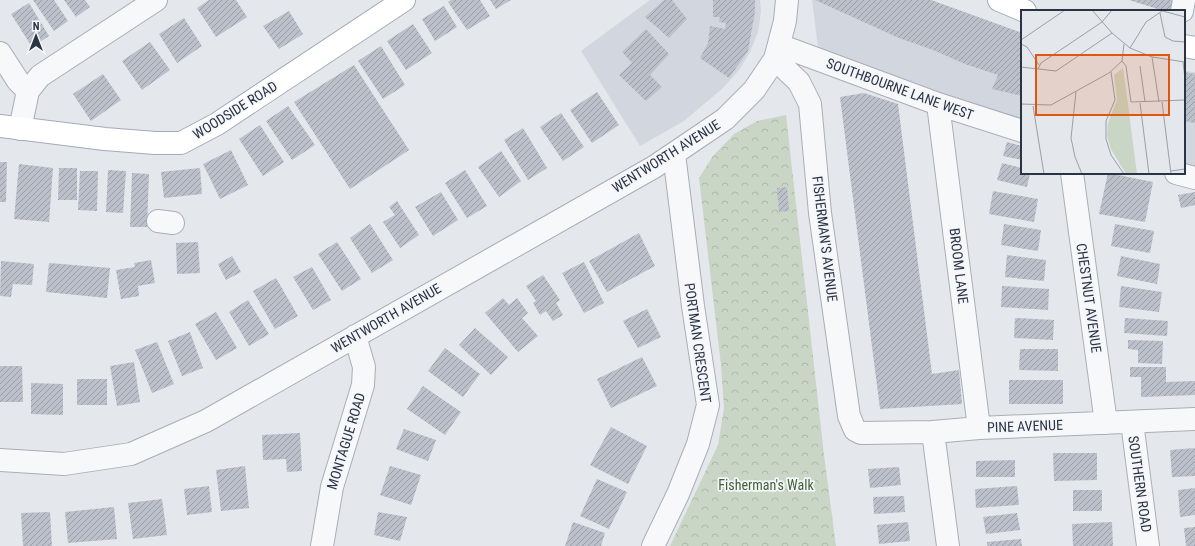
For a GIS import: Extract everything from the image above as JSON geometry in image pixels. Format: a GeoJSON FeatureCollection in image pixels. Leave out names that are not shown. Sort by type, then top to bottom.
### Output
{"type":"FeatureCollection","features":[{"type":"Feature","properties":{"kind":"main road","name":"WOODSIDE ROAD"},"geometry":{"type":"LineString","coordinates":[[10,127],[105,139],[155,143],[181,142],[217,124],[404,0]]}},
{"type":"Feature","properties":{"kind":"main road"},"geometry":{"type":"LineString","coordinates":[[999,0],[1023,10]]}},
{"type":"Feature","properties":{"kind":"main road"},"geometry":{"type":"LineString","coordinates":[[1185,46],[1195,48]]}},
{"type":"Feature","properties":{"kind":"street"},"geometry":{"type":"LineString","coordinates":[[10,127],[28,91],[40,76],[156,0]]}},
{"type":"Feature","properties":{"kind":"street"},"geometry":{"type":"LineString","coordinates":[[777,52],[785,21],[787,0]]}},
{"type":"Feature","properties":{"kind":"street"},"geometry":{"type":"LineString","coordinates":[[1182,10],[1184,0]]}},
{"type":"Feature","properties":{"kind":"street","name":"WENTWORTH AVENUE"},"geometry":{"type":"LineString","coordinates":[[0,460],[64,464],[131,454],[206,421],[674,154],[725,120],[754,90],[777,52]]}},
{"type":"Feature","properties":{"kind":"street","name":"SOUTHBOURNE LANE WEST"},"geometry":{"type":"LineString","coordinates":[[777,52],[1021,131]]}},
{"type":"Feature","properties":{"kind":"street","name":"FISHERMAN'S AVENUE"},"geometry":{"type":"LineString","coordinates":[[777,52],[799,82],[810,104],[820,213],[849,416],[855,430]]}},
{"type":"Feature","properties":{"kind":"street"},"geometry":{"type":"LineString","coordinates":[[0,53],[18,81],[28,91]]}},
{"type":"Feature","properties":{"kind":"street","name":"BROOM LANE"},"geometry":{"type":"LineString","coordinates":[[938,104],[980,428]]}},
{"type":"Feature","properties":{"kind":"street","name":"PORTMAN CRESCENT"},"geometry":{"type":"LineString","coordinates":[[653,546],[678,494],[698,444],[708,405],[693,306],[674,154]]}},
{"type":"Feature","properties":{"kind":"street","name":"CHESTNUT AVENUE"},"geometry":{"type":"LineString","coordinates":[[1072,174],[1106,423]]}},
{"type":"Feature","properties":{"kind":"street"},"geometry":{"type":"LineString","coordinates":[[1180,174],[1195,178]]}},
{"type":"Feature","properties":{"kind":"street","name":"MONTAGUE ROAD"},"geometry":{"type":"LineString","coordinates":[[322,546],[332,487],[363,385],[364,367],[355,336]]}},
{"type":"Feature","properties":{"kind":"street","name":"PINE AVENUE"},"geometry":{"type":"LineString","coordinates":[[855,430],[861,433],[933,432],[980,428],[1195,419]]}},
{"type":"Feature","properties":{"kind":"street","name":"SOUTHERN ROAD"},"geometry":{"type":"LineString","coordinates":[[1132,422],[1148,546]]}},
{"type":"Feature","properties":{"kind":"street"},"geometry":{"type":"LineString","coordinates":[[933,432],[948,546]]}},
{"type":"Feature","properties":{"kind":"shaded area"},"geometry":{"type":"Polygon","coordinates":[[[650,0],[760,0],[761,11],[758,32],[750,52],[739,70],[723,88],[684,121],[640,146],[581,51],[650,0]]]}},
{"type":"Feature","properties":{"kind":"shaded area"},"geometry":{"type":"Polygon","coordinates":[[[812,0],[931,0],[1021,33],[1021,126],[819,55],[812,0]]]}},
{"type":"Feature","properties":{"kind":"shaded area"},"geometry":{"type":"Polygon","coordinates":[[[1185,71],[1195,72],[1195,173],[1185,170],[1185,71]]]}},
{"type":"Feature","properties":{"kind":"green space","name":"Fisherman's Walk"},"geometry":{"type":"Polygon","coordinates":[[[786,115],[824,455],[836,546],[670,546],[718,445],[724,408],[721,365],[699,178],[713,156],[734,134],[757,121],[786,115]]]}},
{"type":"Feature","properties":{"kind":"building"},"geometry":{"type":"Polygon","coordinates":[[[33,0],[54,0],[68,21],[54,31],[33,0]]]}},
{"type":"Feature","properties":{"kind":"building"},"geometry":{"type":"Polygon","coordinates":[[[64,0],[85,0],[90,7],[76,17],[64,0]]]}},
{"type":"Feature","properties":{"kind":"building"},"geometry":{"type":"Polygon","coordinates":[[[209,0],[236,0],[247,17],[216,37],[197,8],[209,0]]]}},
{"type":"Feature","properties":{"kind":"building"},"geometry":{"type":"Polygon","coordinates":[[[451,0],[480,0],[490,16],[467,30],[448,2],[451,0]]]}},
{"type":"Feature","properties":{"kind":"building"},"geometry":{"type":"Polygon","coordinates":[[[490,0],[511,0],[496,9],[490,0]]]}},
{"type":"Feature","properties":{"kind":"building"},"geometry":{"type":"Polygon","coordinates":[[[664,0],[672,0],[687,19],[669,38],[645,17],[664,0]]]}},
{"type":"Feature","properties":{"kind":"building"},"geometry":{"type":"Polygon","coordinates":[[[713,0],[755,0],[755,12],[748,51],[729,78],[700,58],[708,43],[710,26],[725,29],[726,23],[719,22],[720,17],[713,17],[713,0]]]}},
{"type":"Feature","properties":{"kind":"building"},"geometry":{"type":"Polygon","coordinates":[[[815,0],[931,0],[1021,33],[1021,96],[992,89],[998,75],[965,64],[933,50],[899,38],[815,0]]]}},
{"type":"Feature","properties":{"kind":"building"},"geometry":{"type":"Polygon","coordinates":[[[1129,0],[1179,0],[1176,10],[1161,10],[1129,0]]]}},
{"type":"Feature","properties":{"kind":"building"},"geometry":{"type":"Polygon","coordinates":[[[29,3],[49,36],[32,47],[11,14],[29,3]]]}},
{"type":"Feature","properties":{"kind":"building"},"geometry":{"type":"Polygon","coordinates":[[[444,6],[457,27],[435,41],[422,19],[444,6]]]}},
{"type":"Feature","properties":{"kind":"building"},"geometry":{"type":"Polygon","coordinates":[[[289,11],[303,34],[279,49],[263,26],[289,11]]]}},
{"type":"Feature","properties":{"kind":"building"},"geometry":{"type":"Polygon","coordinates":[[[184,18],[202,46],[177,63],[159,34],[184,18]]]}},
{"type":"Feature","properties":{"kind":"building"},"geometry":{"type":"Polygon","coordinates":[[[413,24],[432,53],[406,70],[387,41],[413,24]]]}},
{"type":"Feature","properties":{"kind":"building"},"geometry":{"type":"Polygon","coordinates":[[[646,29],[669,54],[650,75],[662,87],[646,101],[619,75],[632,63],[622,52],[646,29]]]}},
{"type":"Feature","properties":{"kind":"building"},"geometry":{"type":"Polygon","coordinates":[[[150,42],[170,70],[142,90],[122,61],[150,42]]]}},
{"type":"Feature","properties":{"kind":"building"},"geometry":{"type":"Polygon","coordinates":[[[381,46],[405,85],[383,99],[358,61],[381,46]]]}},
{"type":"Feature","properties":{"kind":"building"},"geometry":{"type":"Polygon","coordinates":[[[354,65],[409,150],[350,189],[294,102],[354,65]]]}},
{"type":"Feature","properties":{"kind":"building"},"geometry":{"type":"Polygon","coordinates":[[[1185,72],[1195,74],[1195,123],[1185,121],[1185,72]]]}},
{"type":"Feature","properties":{"kind":"building"},"geometry":{"type":"Polygon","coordinates":[[[103,74],[121,100],[91,121],[73,94],[103,74]]]}},
{"type":"Feature","properties":{"kind":"building"},"geometry":{"type":"Polygon","coordinates":[[[597,92],[619,125],[592,143],[570,110],[597,92]]]}},
{"type":"Feature","properties":{"kind":"building"},"geometry":{"type":"Polygon","coordinates":[[[864,93],[898,104],[932,374],[959,370],[962,404],[880,409],[840,97],[864,93]]]}},
{"type":"Feature","properties":{"kind":"building"},"geometry":{"type":"Polygon","coordinates":[[[288,106],[315,145],[292,160],[266,121],[288,106]]]}},
{"type":"Feature","properties":{"kind":"building"},"geometry":{"type":"Polygon","coordinates":[[[561,113],[584,147],[563,161],[540,127],[561,113]]]}},
{"type":"Feature","properties":{"kind":"building"},"geometry":{"type":"Polygon","coordinates":[[[260,125],[284,162],[263,176],[239,139],[260,125]]]}},
{"type":"Feature","properties":{"kind":"building"},"geometry":{"type":"Polygon","coordinates":[[[523,128],[547,168],[528,180],[504,140],[523,128]]]}},
{"type":"Feature","properties":{"kind":"building"},"geometry":{"type":"Polygon","coordinates":[[[1007,142],[1021,146],[1021,160],[1003,156],[1007,142]]]}},
{"type":"Feature","properties":{"kind":"building"},"geometry":{"type":"Polygon","coordinates":[[[231,150],[248,185],[220,199],[203,164],[231,150]]]}},
{"type":"Feature","properties":{"kind":"building"},"geometry":{"type":"Polygon","coordinates":[[[501,151],[521,181],[499,197],[478,167],[501,151]]]}},
{"type":"Feature","properties":{"kind":"building"},"geometry":{"type":"Polygon","coordinates":[[[0,162],[7,162],[6,202],[0,202],[0,162]]]}},
{"type":"Feature","properties":{"kind":"building"},"geometry":{"type":"Polygon","coordinates":[[[1002,163],[1021,168],[1021,174],[1030,174],[1027,187],[997,180],[1002,163]]]}},
{"type":"Feature","properties":{"kind":"building"},"geometry":{"type":"Polygon","coordinates":[[[19,164],[53,168],[49,222],[14,219],[19,164]]]}},
{"type":"Feature","properties":{"kind":"building"},"geometry":{"type":"Polygon","coordinates":[[[59,168],[77,168],[77,200],[58,200],[59,168]]]}},
{"type":"Feature","properties":{"kind":"building"},"geometry":{"type":"Polygon","coordinates":[[[200,168],[202,194],[164,198],[161,172],[200,168]]]}},
{"type":"Feature","properties":{"kind":"building"},"geometry":{"type":"Polygon","coordinates":[[[108,170],[126,171],[123,213],[106,212],[108,170]]]}},
{"type":"Feature","properties":{"kind":"building"},"geometry":{"type":"Polygon","coordinates":[[[465,170],[487,206],[467,218],[445,183],[465,170]]]}},
{"type":"Feature","properties":{"kind":"building"},"geometry":{"type":"Polygon","coordinates":[[[80,171],[98,171],[97,211],[78,210],[80,171]]]}},
{"type":"Feature","properties":{"kind":"building"},"geometry":{"type":"Polygon","coordinates":[[[132,173],[149,174],[147,227],[130,227],[132,173]]]}},
{"type":"Feature","properties":{"kind":"building"},"geometry":{"type":"Polygon","coordinates":[[[1108,174],[1153,182],[1145,222],[1099,214],[1108,174]]]}},
{"type":"Feature","properties":{"kind":"building"},"geometry":{"type":"Polygon","coordinates":[[[787,187],[789,211],[779,212],[777,188],[787,187]]]}},
{"type":"Feature","properties":{"kind":"building"},"geometry":{"type":"Polygon","coordinates":[[[993,191],[1038,199],[1034,222],[989,214],[993,191]]]}},
{"type":"Feature","properties":{"kind":"building"},"geometry":{"type":"Polygon","coordinates":[[[441,192],[458,220],[433,236],[415,207],[441,192]]]}},
{"type":"Feature","properties":{"kind":"building"},"geometry":{"type":"Polygon","coordinates":[[[1195,192],[1195,205],[1181,208],[1178,195],[1195,192]]]}},
{"type":"Feature","properties":{"kind":"building"},"geometry":{"type":"Polygon","coordinates":[[[397,201],[419,235],[400,248],[383,222],[395,215],[389,207],[397,201]]]}},
{"type":"Feature","properties":{"kind":"building"},"geometry":{"type":"Polygon","coordinates":[[[370,224],[393,260],[372,273],[350,238],[370,224]]]}},
{"type":"Feature","properties":{"kind":"building"},"geometry":{"type":"Polygon","coordinates":[[[1004,224],[1041,230],[1038,251],[1001,245],[1004,224]]]}},
{"type":"Feature","properties":{"kind":"building"},"geometry":{"type":"Polygon","coordinates":[[[1115,224],[1154,231],[1150,253],[1111,246],[1115,224]]]}},
{"type":"Feature","properties":{"kind":"building"},"geometry":{"type":"Polygon","coordinates":[[[639,233],[655,266],[607,292],[589,261],[639,233]]]}},
{"type":"Feature","properties":{"kind":"building"},"geometry":{"type":"Polygon","coordinates":[[[198,242],[200,273],[177,274],[176,243],[198,242]]]}},
{"type":"Feature","properties":{"kind":"building"},"geometry":{"type":"Polygon","coordinates":[[[337,242],[361,279],[342,291],[318,254],[337,242]]]}},
{"type":"Feature","properties":{"kind":"building"},"geometry":{"type":"Polygon","coordinates":[[[1007,255],[1046,260],[1044,281],[1005,277],[1007,255]]]}},
{"type":"Feature","properties":{"kind":"building"},"geometry":{"type":"Polygon","coordinates":[[[232,256],[241,272],[226,280],[218,264],[232,256]]]}},
{"type":"Feature","properties":{"kind":"building"},"geometry":{"type":"Polygon","coordinates":[[[1121,256],[1160,264],[1157,284],[1117,276],[1121,256]]]}},
{"type":"Feature","properties":{"kind":"building"},"geometry":{"type":"Polygon","coordinates":[[[151,260],[155,283],[138,286],[139,296],[121,299],[116,270],[135,267],[134,263],[151,260]]]}},
{"type":"Feature","properties":{"kind":"building"},"geometry":{"type":"Polygon","coordinates":[[[1,261],[34,264],[32,285],[13,284],[11,297],[0,296],[1,261]]]}},
{"type":"Feature","properties":{"kind":"building"},"geometry":{"type":"Polygon","coordinates":[[[584,262],[604,303],[584,313],[562,273],[584,262]]]}},
{"type":"Feature","properties":{"kind":"building"},"geometry":{"type":"Polygon","coordinates":[[[49,263],[110,268],[107,298],[46,292],[49,263]]]}},
{"type":"Feature","properties":{"kind":"building"},"geometry":{"type":"Polygon","coordinates":[[[312,267],[331,300],[313,310],[293,277],[312,267]]]}},
{"type":"Feature","properties":{"kind":"building"},"geometry":{"type":"Polygon","coordinates":[[[543,275],[560,300],[556,303],[563,315],[553,321],[546,311],[540,315],[533,303],[536,301],[526,286],[543,275]]]}},
{"type":"Feature","properties":{"kind":"building"},"geometry":{"type":"Polygon","coordinates":[[[276,278],[298,316],[275,329],[253,291],[276,278]]]}},
{"type":"Feature","properties":{"kind":"building"},"geometry":{"type":"Polygon","coordinates":[[[1002,286],[1049,289],[1048,310],[1001,307],[1002,286]]]}},
{"type":"Feature","properties":{"kind":"building"},"geometry":{"type":"Polygon","coordinates":[[[1121,286],[1162,292],[1159,312],[1119,307],[1121,286]]]}},
{"type":"Feature","properties":{"kind":"building"},"geometry":{"type":"Polygon","coordinates":[[[503,298],[509,305],[517,298],[528,313],[522,318],[538,336],[518,352],[485,313],[503,298]]]}},
{"type":"Feature","properties":{"kind":"building"},"geometry":{"type":"Polygon","coordinates":[[[248,300],[269,334],[249,346],[229,312],[248,300]]]}},
{"type":"Feature","properties":{"kind":"building"},"geometry":{"type":"Polygon","coordinates":[[[647,309],[661,337],[638,348],[623,321],[647,309]]]}},
{"type":"Feature","properties":{"kind":"building"},"geometry":{"type":"Polygon","coordinates":[[[216,312],[237,348],[216,360],[195,324],[216,312]]]}},
{"type":"Feature","properties":{"kind":"building"},"geometry":{"type":"Polygon","coordinates":[[[1015,318],[1054,320],[1053,340],[1014,338],[1015,318]]]}},
{"type":"Feature","properties":{"kind":"building"},"geometry":{"type":"Polygon","coordinates":[[[1125,318],[1168,321],[1167,336],[1124,333],[1125,318]]]}},
{"type":"Feature","properties":{"kind":"building"},"geometry":{"type":"Polygon","coordinates":[[[475,328],[508,357],[491,375],[459,345],[475,328]]]}},
{"type":"Feature","properties":{"kind":"building"},"geometry":{"type":"Polygon","coordinates":[[[190,332],[203,368],[182,376],[168,341],[190,332]]]}},
{"type":"Feature","properties":{"kind":"building"},"geometry":{"type":"Polygon","coordinates":[[[1128,340],[1163,341],[1162,364],[1138,363],[1138,350],[1128,349],[1128,340]]]}},
{"type":"Feature","properties":{"kind":"building"},"geometry":{"type":"Polygon","coordinates":[[[157,342],[174,384],[152,393],[135,350],[157,342]]]}},
{"type":"Feature","properties":{"kind":"building"},"geometry":{"type":"Polygon","coordinates":[[[445,348],[480,374],[463,397],[428,371],[445,348]]]}},
{"type":"Feature","properties":{"kind":"building"},"geometry":{"type":"Polygon","coordinates":[[[1020,349],[1058,349],[1058,371],[1019,370],[1020,349]]]}},
{"type":"Feature","properties":{"kind":"building"},"geometry":{"type":"Polygon","coordinates":[[[642,357],[657,386],[611,408],[597,379],[642,357]]]}},
{"type":"Feature","properties":{"kind":"building"},"geometry":{"type":"Polygon","coordinates":[[[134,362],[140,402],[117,406],[110,366],[134,362]]]}},
{"type":"Feature","properties":{"kind":"building"},"geometry":{"type":"Polygon","coordinates":[[[0,366],[22,366],[23,402],[0,402],[0,366]]]}},
{"type":"Feature","properties":{"kind":"building"},"geometry":{"type":"Polygon","coordinates":[[[1130,367],[1166,367],[1166,382],[1195,381],[1195,395],[1141,397],[1141,377],[1130,377],[1130,367]]]}},
{"type":"Feature","properties":{"kind":"building"},"geometry":{"type":"Polygon","coordinates":[[[77,379],[107,379],[107,405],[77,405],[77,379]]]}},
{"type":"Feature","properties":{"kind":"building"},"geometry":{"type":"Polygon","coordinates":[[[1009,380],[1063,380],[1063,404],[1009,404],[1009,380]]]}},
{"type":"Feature","properties":{"kind":"building"},"geometry":{"type":"Polygon","coordinates":[[[31,383],[63,384],[63,415],[31,414],[31,383]]]}},
{"type":"Feature","properties":{"kind":"building"},"geometry":{"type":"Polygon","coordinates":[[[423,386],[461,412],[445,435],[407,409],[423,386]]]}},
{"type":"Feature","properties":{"kind":"building"},"geometry":{"type":"Polygon","coordinates":[[[611,427],[647,446],[628,484],[590,465],[611,427]]]}},
{"type":"Feature","properties":{"kind":"building"},"geometry":{"type":"Polygon","coordinates":[[[404,429],[436,440],[428,461],[396,449],[404,429]]]}},
{"type":"Feature","properties":{"kind":"building"},"geometry":{"type":"Polygon","coordinates":[[[300,433],[302,471],[287,472],[286,459],[263,460],[262,435],[300,433]]]}},
{"type":"Feature","properties":{"kind":"building"},"geometry":{"type":"Polygon","coordinates":[[[1195,448],[1195,476],[1172,477],[1170,450],[1195,448]]]}},
{"type":"Feature","properties":{"kind":"building"},"geometry":{"type":"Polygon","coordinates":[[[1053,453],[1097,453],[1097,480],[1054,481],[1053,453]]]}},
{"type":"Feature","properties":{"kind":"building"},"geometry":{"type":"Polygon","coordinates":[[[1015,460],[1015,477],[976,477],[976,461],[1015,460]]]}},
{"type":"Feature","properties":{"kind":"building"},"geometry":{"type":"Polygon","coordinates":[[[245,466],[249,508],[221,511],[216,470],[245,466]]]}},
{"type":"Feature","properties":{"kind":"building"},"geometry":{"type":"Polygon","coordinates":[[[390,466],[421,475],[411,505],[380,495],[390,466]]]}},
{"type":"Feature","properties":{"kind":"building"},"geometry":{"type":"Polygon","coordinates":[[[899,467],[901,485],[870,488],[868,469],[899,467]]]}},
{"type":"Feature","properties":{"kind":"building"},"geometry":{"type":"Polygon","coordinates":[[[597,479],[627,492],[609,529],[580,516],[597,479]]]}},
{"type":"Feature","properties":{"kind":"building"},"geometry":{"type":"Polygon","coordinates":[[[209,486],[212,512],[187,515],[184,489],[209,486]]]}},
{"type":"Feature","properties":{"kind":"building"},"geometry":{"type":"Polygon","coordinates":[[[1017,486],[1019,505],[976,508],[975,489],[1017,486]]]}},
{"type":"Feature","properties":{"kind":"building"},"geometry":{"type":"Polygon","coordinates":[[[1195,488],[1195,515],[1180,517],[1178,490],[1195,488]]]}},
{"type":"Feature","properties":{"kind":"building"},"geometry":{"type":"Polygon","coordinates":[[[1073,490],[1102,490],[1102,511],[1073,511],[1073,490]]]}},
{"type":"Feature","properties":{"kind":"building"},"geometry":{"type":"Polygon","coordinates":[[[904,496],[905,512],[874,514],[873,497],[904,496]]]}},
{"type":"Feature","properties":{"kind":"building"},"geometry":{"type":"Polygon","coordinates":[[[162,499],[167,535],[133,539],[128,503],[162,499]]]}},
{"type":"Feature","properties":{"kind":"building"},"geometry":{"type":"Polygon","coordinates":[[[114,507],[117,539],[68,543],[65,512],[114,507]]]}},
{"type":"Feature","properties":{"kind":"building"},"geometry":{"type":"Polygon","coordinates":[[[50,512],[52,546],[23,546],[21,513],[50,512]]]}},
{"type":"Feature","properties":{"kind":"building"},"geometry":{"type":"Polygon","coordinates":[[[378,512],[407,517],[400,541],[374,535],[378,512]]]}},
{"type":"Feature","properties":{"kind":"building"},"geometry":{"type":"Polygon","coordinates":[[[1017,513],[1020,530],[986,534],[983,517],[1017,513]]]}},
{"type":"Feature","properties":{"kind":"building"},"geometry":{"type":"Polygon","coordinates":[[[573,522],[605,533],[601,546],[565,546],[573,522]]]}},
{"type":"Feature","properties":{"kind":"building"},"geometry":{"type":"Polygon","coordinates":[[[908,522],[910,541],[879,544],[877,525],[908,522]]]}},
{"type":"Feature","properties":{"kind":"building"},"geometry":{"type":"Polygon","coordinates":[[[1112,522],[1113,546],[1073,546],[1072,524],[1112,522]]]}},
{"type":"Feature","properties":{"kind":"building"},"geometry":{"type":"Polygon","coordinates":[[[1195,527],[1195,546],[1186,546],[1184,528],[1195,527]]]}},
{"type":"Feature","properties":{"kind":"building"},"geometry":{"type":"Polygon","coordinates":[[[1021,539],[1022,546],[987,546],[987,542],[1021,539]]]}}]}
